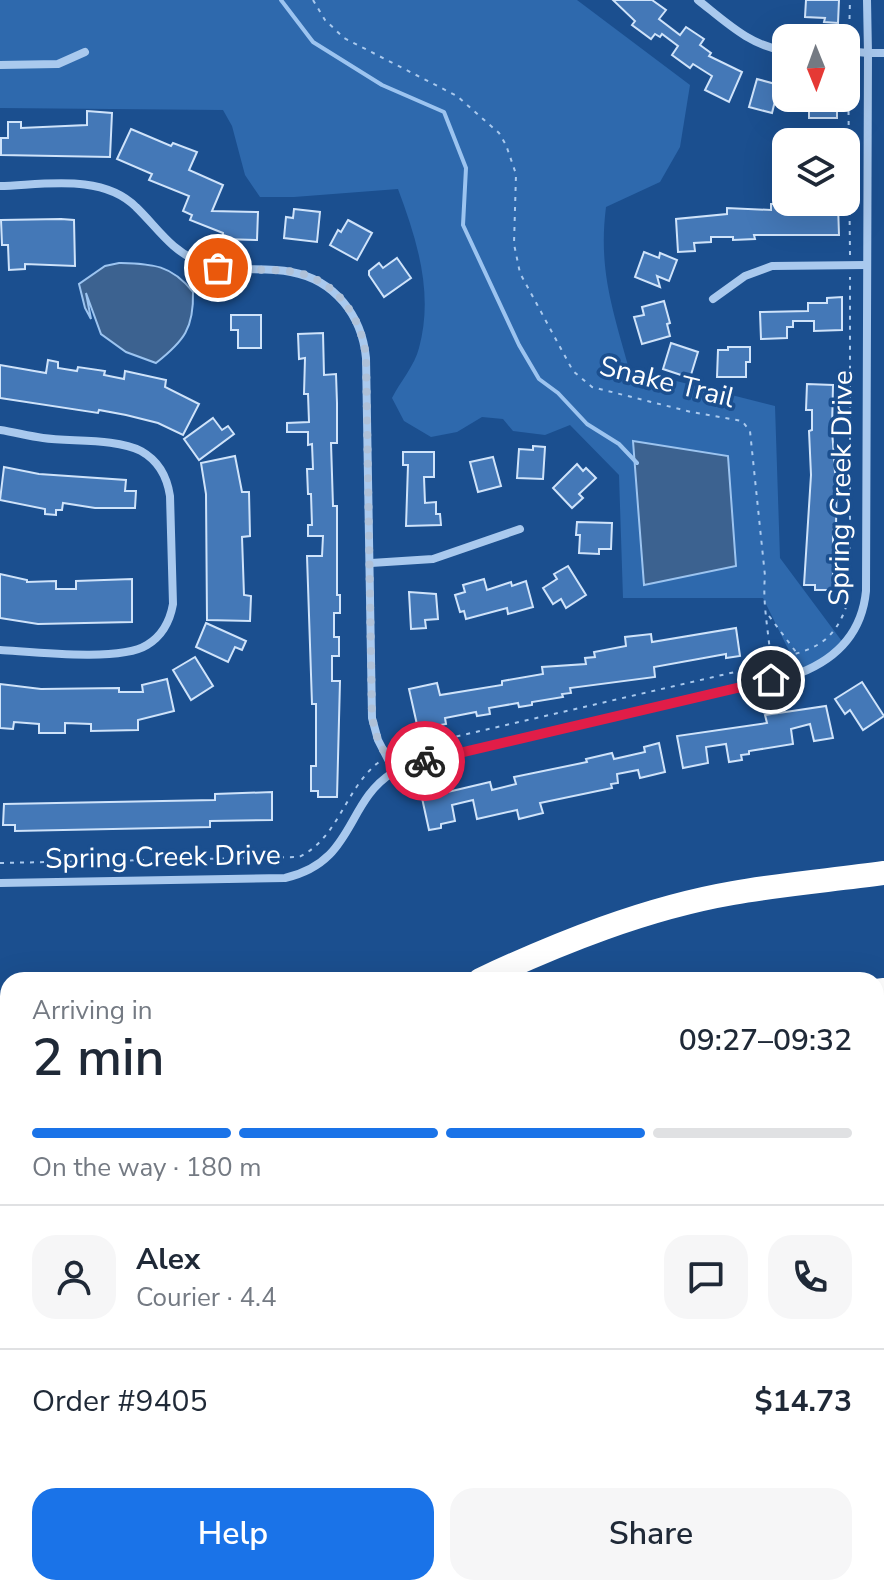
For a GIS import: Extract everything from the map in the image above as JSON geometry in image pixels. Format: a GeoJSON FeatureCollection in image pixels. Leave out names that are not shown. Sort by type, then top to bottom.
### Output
{"type":"FeatureCollection","features":[{"type":"Feature","properties":{"kind":"highway"},"geometry":{"type":"LineString","coordinates":[[498,972],[564,943],[657,912],[731,893],[884,873]]}},
{"type":"Feature","properties":{"kind":"highway"},"geometry":{"type":"LineString","coordinates":[[792,885],[884,881]]}},
{"type":"Feature","properties":{"kind":"street"},"geometry":{"type":"LineString","coordinates":[[698,0],[742,35],[772,48]]}},
{"type":"Feature","properties":{"kind":"street","name":"Spring Creek Drive"},"geometry":{"type":"LineString","coordinates":[[0,883],[285,878],[301,874],[333,853],[374,791],[394,771],[421,762],[800,673],[833,656],[854,633],[864,606],[867,0]]}},
{"type":"Feature","properties":{"kind":"street"},"geometry":{"type":"LineString","coordinates":[[0,65],[58,64],[85,52]]}},
{"type":"Feature","properties":{"kind":"street"},"geometry":{"type":"LineString","coordinates":[[860,52],[884,53]]}},
{"type":"Feature","properties":{"kind":"street"},"geometry":{"type":"LineString","coordinates":[[0,186],[86,184],[111,190],[135,206],[176,250],[198,262],[218,268],[290,271],[308,276],[337,294],[358,324],[365,341],[372,718],[374,730],[394,771]]}},
{"type":"Feature","properties":{"kind":"street"},"geometry":{"type":"LineString","coordinates":[[713,299],[745,276],[772,266],[866,265]]}},
{"type":"Feature","properties":{"kind":"street"},"geometry":{"type":"LineString","coordinates":[[0,430],[43,438],[119,445],[140,451],[159,465],[170,496],[173,604],[170,619],[161,632],[147,645],[126,653],[53,654],[0,650]]}},
{"type":"Feature","properties":{"kind":"street"},"geometry":{"type":"LineString","coordinates":[[371,563],[433,559],[520,529]]}},
{"type":"Feature","properties":{"kind":"path","name":"Snake Trail"},"geometry":{"type":"LineString","coordinates":[[313,0],[325,20],[344,38],[457,96],[499,133],[516,174],[514,244],[520,273],[573,371],[583,381],[592,387],[691,412],[742,421],[750,431],[765,576],[763,598],[771,680]]}},
{"type":"Feature","properties":{"kind":"path"},"geometry":{"type":"LineString","coordinates":[[849,24],[850,0]]}},
{"type":"Feature","properties":{"kind":"path"},"geometry":{"type":"LineString","coordinates":[[0,863],[299,857],[319,844],[361,782],[386,756],[398,750],[748,669],[753,664],[815,648],[831,635],[842,619],[850,594],[848,112]]}},
{"type":"Feature","properties":{"kind":"path"},"geometry":{"type":"LineString","coordinates":[[766,611],[797,653]]}},
{"type":"Feature","properties":{"kind":"shaded area"},"geometry":{"type":"Polygon","coordinates":[[[0,0],[577,0],[690,85],[680,147],[660,182],[606,207],[604,251],[608,290],[629,369],[775,406],[780,558],[844,644],[800,673],[763,598],[623,598],[619,475],[570,425],[545,435],[513,431],[503,419],[482,417],[457,432],[431,437],[404,421],[392,398],[417,354],[425,307],[417,247],[398,189],[260,197],[245,175],[232,126],[223,110],[0,108],[0,0]]]}},
{"type":"Feature","properties":{"kind":"shaded area"},"geometry":{"type":"Polygon","coordinates":[[[119,263],[160,267],[177,276],[193,292],[192,315],[185,333],[174,348],[156,363],[126,352],[101,334],[86,293],[91,319],[85,308],[79,284],[105,266],[119,263]]]}},
{"type":"Feature","properties":{"kind":"shaded area"},"geometry":{"type":"Polygon","coordinates":[[[633,441],[728,456],[736,566],[644,585],[633,441]]]}},
{"type":"Feature","properties":{"kind":"building"},"geometry":{"type":"Polygon","coordinates":[[[613,0],[652,0],[666,10],[659,19],[680,35],[686,27],[704,39],[700,45],[711,53],[709,56],[742,72],[729,102],[705,90],[712,76],[693,64],[690,68],[672,55],[678,46],[662,34],[660,37],[655,34],[651,39],[632,25],[635,21],[613,0]]]}},
{"type":"Feature","properties":{"kind":"building"},"geometry":{"type":"Polygon","coordinates":[[[806,0],[839,0],[838,23],[824,22],[825,18],[805,17],[806,0]]]}},
{"type":"Feature","properties":{"kind":"building"},"geometry":{"type":"Polygon","coordinates":[[[757,79],[772,83],[772,113],[749,107],[757,79]]]}},
{"type":"Feature","properties":{"kind":"building"},"geometry":{"type":"Polygon","coordinates":[[[87,111],[112,113],[110,157],[1,155],[1,138],[8,138],[8,122],[21,122],[21,128],[87,125],[87,111]]]}},
{"type":"Feature","properties":{"kind":"building"},"geometry":{"type":"Polygon","coordinates":[[[809,112],[837,112],[837,118],[809,118],[809,112]]]}},
{"type":"Feature","properties":{"kind":"building"},"geometry":{"type":"Polygon","coordinates":[[[131,129],[171,146],[173,143],[197,152],[189,170],[223,185],[212,211],[258,212],[257,240],[223,239],[223,233],[190,220],[192,215],[183,211],[189,196],[149,180],[152,174],[117,159],[131,129]]]}},
{"type":"Feature","properties":{"kind":"building"},"geometry":{"type":"Polygon","coordinates":[[[772,204],[772,216],[838,216],[839,235],[754,235],[755,239],[733,240],[733,237],[711,237],[711,242],[694,243],[695,251],[678,252],[676,219],[727,214],[727,208],[771,210],[772,204]]]}},
{"type":"Feature","properties":{"kind":"building"},"geometry":{"type":"Polygon","coordinates":[[[294,209],[320,212],[317,242],[284,238],[286,217],[293,218],[294,209]]]}},
{"type":"Feature","properties":{"kind":"building"},"geometry":{"type":"Polygon","coordinates":[[[1,220],[74,220],[75,266],[25,264],[25,269],[9,270],[8,245],[2,245],[1,220]]]}},
{"type":"Feature","properties":{"kind":"building"},"geometry":{"type":"Polygon","coordinates":[[[348,220],[372,233],[357,260],[330,245],[348,220]]]}},
{"type":"Feature","properties":{"kind":"building"},"geometry":{"type":"Polygon","coordinates":[[[644,252],[659,258],[660,253],[677,260],[669,281],[657,276],[660,287],[635,277],[644,252]]]}},
{"type":"Feature","properties":{"kind":"building"},"geometry":{"type":"Polygon","coordinates":[[[397,258],[411,278],[384,297],[369,271],[379,263],[383,268],[397,258]]]}},
{"type":"Feature","properties":{"kind":"building"},"geometry":{"type":"Polygon","coordinates":[[[842,297],[842,330],[814,331],[814,321],[793,321],[793,327],[787,327],[787,338],[761,339],[760,312],[808,311],[808,303],[827,303],[827,298],[842,297]]]}},
{"type":"Feature","properties":{"kind":"building"},"geometry":{"type":"Polygon","coordinates":[[[664,301],[670,336],[642,344],[634,317],[644,315],[642,307],[664,301]]]}},
{"type":"Feature","properties":{"kind":"building"},"geometry":{"type":"Polygon","coordinates":[[[231,315],[261,315],[261,348],[238,348],[238,330],[231,330],[231,315]]]}},
{"type":"Feature","properties":{"kind":"building"},"geometry":{"type":"Polygon","coordinates":[[[323,333],[324,375],[336,374],[337,403],[337,443],[331,443],[333,506],[337,506],[337,595],[340,595],[340,613],[334,613],[334,637],[339,637],[339,656],[332,656],[332,681],[340,681],[337,797],[318,797],[318,791],[311,791],[311,766],[316,766],[316,704],[312,704],[307,556],[322,556],[323,536],[308,536],[308,525],[312,525],[307,469],[313,469],[308,432],[287,432],[287,423],[309,422],[308,394],[304,394],[305,358],[299,359],[298,334],[323,333]]]}},
{"type":"Feature","properties":{"kind":"building"},"geometry":{"type":"Polygon","coordinates":[[[671,343],[698,352],[690,378],[663,369],[671,343]]]}},
{"type":"Feature","properties":{"kind":"building"},"geometry":{"type":"Polygon","coordinates":[[[728,347],[750,347],[746,377],[717,377],[718,350],[728,350],[728,347]]]}},
{"type":"Feature","properties":{"kind":"building"},"geometry":{"type":"Polygon","coordinates":[[[48,360],[58,362],[58,368],[105,371],[104,375],[124,379],[125,371],[166,380],[165,387],[199,404],[183,435],[158,423],[126,415],[0,398],[0,365],[46,373],[48,360]]]}},
{"type":"Feature","properties":{"kind":"building"},"geometry":{"type":"Polygon","coordinates":[[[807,384],[833,385],[832,430],[837,472],[833,590],[815,590],[815,585],[804,585],[811,475],[809,431],[812,430],[812,410],[806,410],[807,384]]]}},
{"type":"Feature","properties":{"kind":"building"},"geometry":{"type":"Polygon","coordinates":[[[213,418],[222,430],[228,426],[234,434],[199,460],[184,439],[213,418]]]}},
{"type":"Feature","properties":{"kind":"building"},"geometry":{"type":"Polygon","coordinates":[[[533,446],[545,447],[543,479],[517,478],[519,449],[533,450],[533,446]]]}},
{"type":"Feature","properties":{"kind":"building"},"geometry":{"type":"Polygon","coordinates":[[[403,452],[434,452],[434,477],[424,477],[425,503],[436,502],[436,514],[440,514],[441,525],[406,526],[408,465],[403,465],[403,452]]]}},
{"type":"Feature","properties":{"kind":"building"},"geometry":{"type":"Polygon","coordinates":[[[235,456],[242,492],[249,492],[250,536],[242,537],[244,595],[251,596],[250,621],[207,620],[206,494],[201,463],[235,456]]]}},
{"type":"Feature","properties":{"kind":"building"},"geometry":{"type":"Polygon","coordinates":[[[493,457],[501,486],[478,492],[470,462],[493,457]]]}},
{"type":"Feature","properties":{"kind":"building"},"geometry":{"type":"Polygon","coordinates":[[[577,464],[596,478],[579,494],[583,498],[572,508],[553,488],[577,464]]]}},
{"type":"Feature","properties":{"kind":"building"},"geometry":{"type":"Polygon","coordinates":[[[4,467],[39,474],[126,480],[125,491],[136,491],[135,508],[95,508],[63,503],[62,510],[56,510],[56,515],[45,514],[45,509],[0,500],[4,467]]]}},
{"type":"Feature","properties":{"kind":"building"},"geometry":{"type":"Polygon","coordinates":[[[577,522],[612,523],[611,549],[599,549],[599,554],[579,553],[577,522]]]}},
{"type":"Feature","properties":{"kind":"building"},"geometry":{"type":"Polygon","coordinates":[[[568,566],[586,595],[566,608],[561,599],[553,604],[543,588],[557,579],[554,574],[568,566]]]}},
{"type":"Feature","properties":{"kind":"building"},"geometry":{"type":"Polygon","coordinates":[[[0,574],[27,582],[56,581],[56,589],[76,589],[76,581],[132,579],[132,622],[38,624],[0,618],[0,574]]]}},
{"type":"Feature","properties":{"kind":"building"},"geometry":{"type":"Polygon","coordinates":[[[484,579],[487,590],[526,581],[533,607],[508,614],[507,608],[466,619],[464,611],[460,612],[455,595],[465,592],[463,585],[484,579]]]}},
{"type":"Feature","properties":{"kind":"building"},"geometry":{"type":"Polygon","coordinates":[[[409,592],[436,594],[438,619],[425,620],[426,628],[411,629],[409,592]]]}},
{"type":"Feature","properties":{"kind":"building"},"geometry":{"type":"Polygon","coordinates":[[[206,623],[246,641],[242,650],[235,647],[228,662],[196,647],[206,623]]]}},
{"type":"Feature","properties":{"kind":"building"},"geometry":{"type":"Polygon","coordinates":[[[736,628],[740,656],[726,658],[726,654],[654,667],[655,677],[570,688],[571,693],[562,694],[563,697],[519,707],[518,703],[489,708],[490,714],[477,716],[476,712],[445,718],[446,724],[418,729],[409,689],[437,683],[440,695],[502,685],[502,681],[543,674],[542,667],[586,664],[585,658],[595,657],[594,652],[626,646],[625,637],[651,634],[652,642],[736,628]]]}},
{"type":"Feature","properties":{"kind":"building"},"geometry":{"type":"Polygon","coordinates":[[[195,657],[213,686],[191,700],[173,670],[195,657]]]}},
{"type":"Feature","properties":{"kind":"building"},"geometry":{"type":"Polygon","coordinates":[[[167,679],[174,711],[138,720],[138,730],[91,731],[91,724],[65,723],[65,733],[39,733],[39,724],[14,722],[13,729],[0,728],[0,684],[41,689],[119,688],[119,692],[143,692],[142,685],[167,679]]]}},
{"type":"Feature","properties":{"kind":"building"},"geometry":{"type":"Polygon","coordinates":[[[862,682],[884,716],[863,730],[850,710],[845,714],[835,699],[862,682]]]}},
{"type":"Feature","properties":{"kind":"building"},"geometry":{"type":"Polygon","coordinates":[[[826,706],[833,738],[814,741],[810,724],[791,729],[793,744],[749,751],[749,754],[741,755],[742,760],[729,762],[726,744],[706,747],[708,763],[683,768],[677,736],[767,723],[765,715],[826,706]]]}},
{"type":"Feature","properties":{"kind":"building"},"geometry":{"type":"Polygon","coordinates":[[[659,743],[665,772],[640,778],[638,770],[617,774],[618,783],[611,784],[612,788],[540,803],[543,813],[519,819],[517,810],[477,819],[473,800],[452,805],[455,821],[429,830],[422,798],[490,782],[492,790],[516,784],[514,777],[587,762],[586,759],[612,753],[614,759],[645,752],[644,747],[659,743]]]}},
{"type":"Feature","properties":{"kind":"building"},"geometry":{"type":"Polygon","coordinates":[[[272,792],[272,820],[210,821],[210,827],[15,831],[15,825],[3,825],[4,804],[215,800],[215,794],[272,792]]]}},
{"type":"Feature","properties":{"kind":"waterway"},"geometry":{"type":"LineString","coordinates":[[281,0],[313,42],[382,85],[444,112],[466,168],[463,225],[519,345],[539,379],[558,393],[587,424],[619,444],[637,463]]}},
{"type":"Feature","properties":{"kind":"way so far"},"geometry":{"type":"LineString","coordinates":[[218,268],[290,271],[308,276],[337,294],[358,324],[365,341],[366,358],[372,718],[378,740],[394,771],[425,761]]}},
{"type":"Feature","properties":{"kind":"route"},"geometry":{"type":"LineString","coordinates":[[425,761],[771,680]]}}]}
